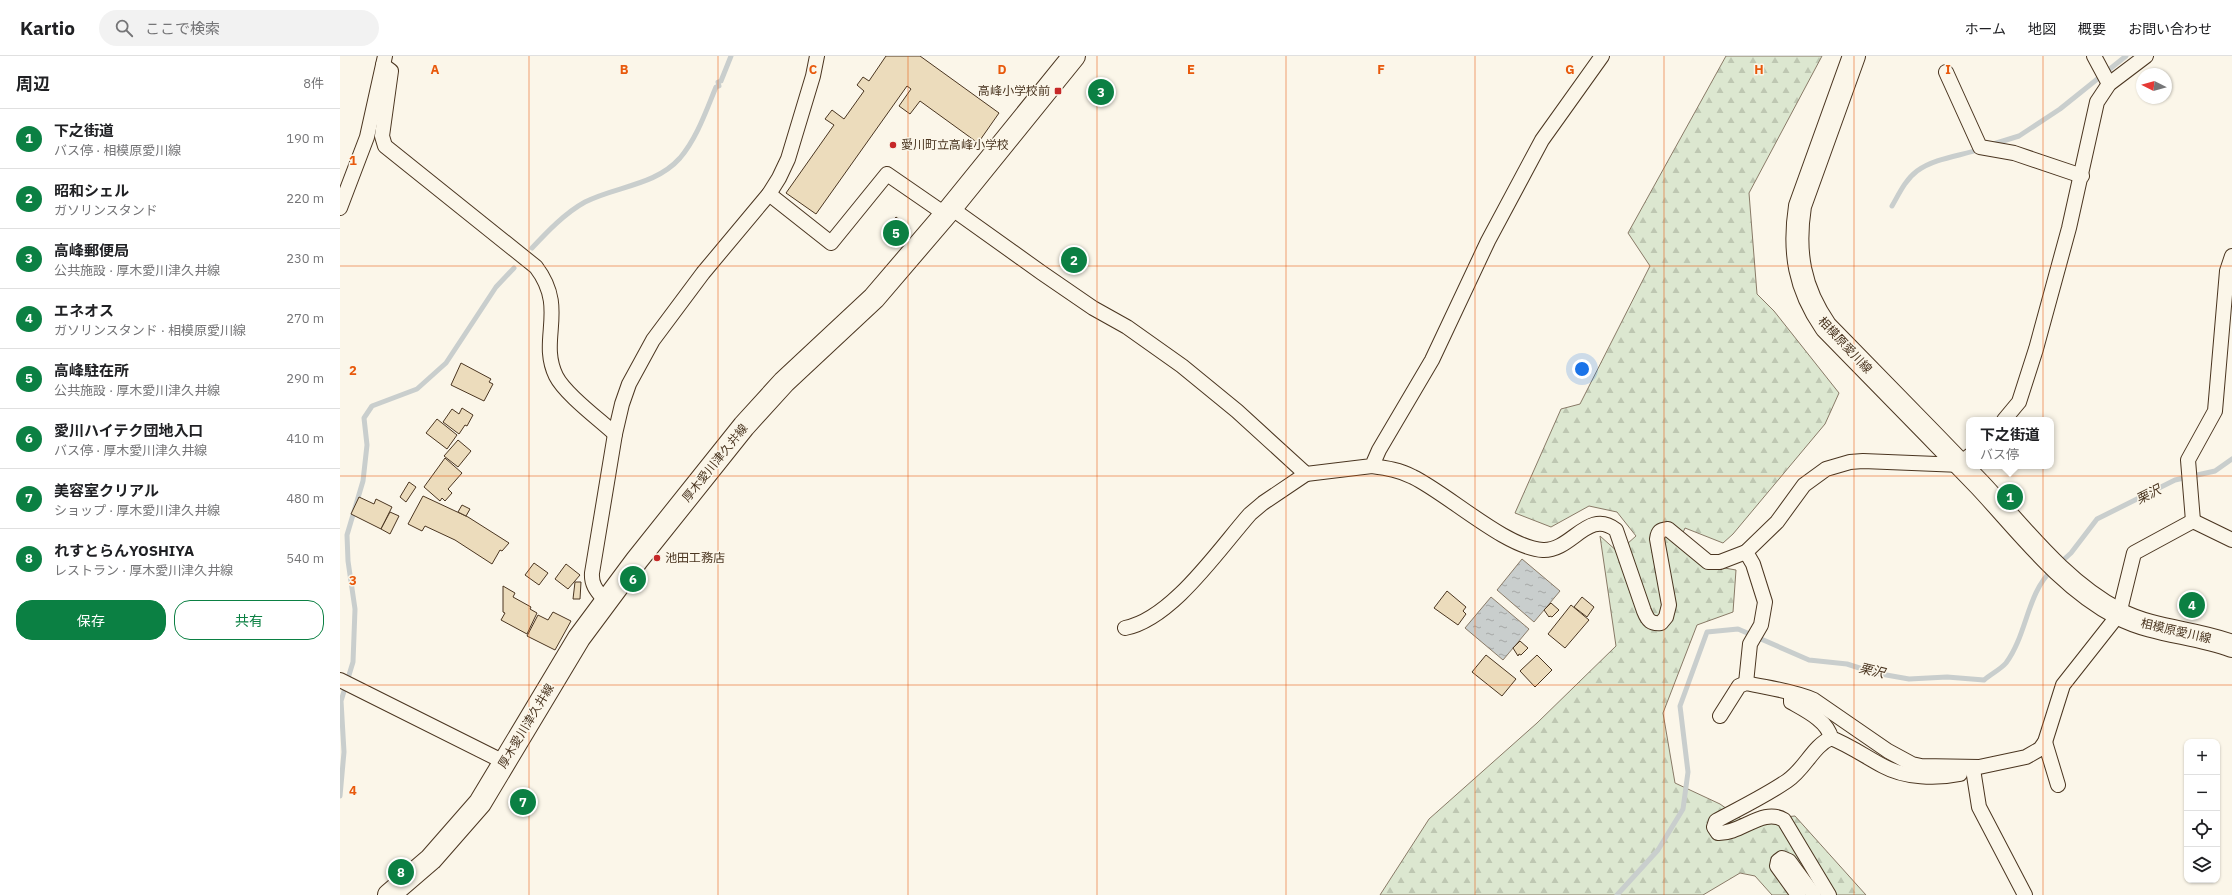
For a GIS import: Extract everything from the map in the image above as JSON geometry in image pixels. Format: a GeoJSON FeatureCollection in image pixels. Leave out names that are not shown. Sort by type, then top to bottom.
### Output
{"type":"FeatureCollection","features":[{"type":"Feature","properties":{"kind":"main road","name":"厚木愛川津久井線"},"geometry":{"type":"LineString","coordinates":[[389,895],[431,859],[480,803],[579,638],[744,426],[784,382],[874,298],[948,211],[1074,56]]}},
{"type":"Feature","properties":{"kind":"main road","name":"相模原愛川線"},"geometry":{"type":"LineString","coordinates":[[1854,56],[1800,206],[1797,226],[1797,251],[1804,288],[1813,309],[1826,327],[1965,461]]}},
{"type":"Feature","properties":{"kind":"main road","name":"相模原愛川線"},"geometry":{"type":"LineString","coordinates":[[1972,469],[2044,554],[2093,599],[2119,614],[2152,627],[2195,634],[2232,646]]}},
{"type":"Feature","properties":{"kind":"street"},"geometry":{"type":"LineString","coordinates":[[606,602],[594,586],[592,573],[615,434],[622,404],[629,384],[653,340],[703,273],[769,194],[788,159],[817,56]]}},
{"type":"Feature","properties":{"kind":"street"},"geometry":{"type":"LineString","coordinates":[[1372,466],[1379,450],[1432,360],[1488,241],[1542,140],[1602,56]]}},
{"type":"Feature","properties":{"kind":"street"},"geometry":{"type":"LineString","coordinates":[[2094,56],[2109,84]]}},
{"type":"Feature","properties":{"kind":"street"},"geometry":{"type":"LineString","coordinates":[[2006,417],[2018,402],[2025,387],[2082,176],[2097,102],[2109,84],[2146,56]]}},
{"type":"Feature","properties":{"kind":"street"},"geometry":{"type":"LineString","coordinates":[[384,60],[391,71],[382,136],[385,146],[536,267],[546,283],[552,301],[550,354],[556,377],[564,388],[615,434]]}},
{"type":"Feature","properties":{"kind":"street"},"geometry":{"type":"LineString","coordinates":[[340,208],[367,137],[384,60]]}},
{"type":"Feature","properties":{"kind":"street"},"geometry":{"type":"LineString","coordinates":[[1946,72],[1980,146],[2014,152],[2082,176]]}},
{"type":"Feature","properties":{"kind":"street"},"geometry":{"type":"LineString","coordinates":[[769,194],[831,244],[887,174],[948,211],[1093,308],[1127,327],[1182,366],[1237,411],[1306,474]]}},
{"type":"Feature","properties":{"kind":"street"},"geometry":{"type":"LineString","coordinates":[[2192,521],[2188,460],[2215,411],[2227,271],[2232,256]]}},
{"type":"Feature","properties":{"kind":"street"},"geometry":{"type":"LineString","coordinates":[[1125,628],[1134,626],[1154,616],[1171,604],[1250,514],[1263,503],[1306,474],[1372,466],[1398,470],[1414,477],[1484,523],[1530,548],[1553,549],[1589,526],[1601,522],[1608,524],[1616,530],[1647,620],[1653,624],[1661,623],[1666,617],[1669,605],[1657,539],[1658,533],[1661,530],[1668,529],[1708,562],[1720,562],[1746,552],[1777,522],[1804,485],[1826,469],[1850,462],[1864,461],[1965,461]]}},
{"type":"Feature","properties":{"kind":"street"},"geometry":{"type":"LineString","coordinates":[[2192,521],[2232,540]]}},
{"type":"Feature","properties":{"kind":"street"},"geometry":{"type":"LineString","coordinates":[[1720,716],[1740,686],[1746,683],[1791,693],[1814,700],[1888,751],[1912,764],[1968,768],[2026,757],[2040,749],[2045,742],[2063,685],[2119,614],[2134,553],[2138,549],[2192,521]]}},
{"type":"Feature","properties":{"kind":"street"},"geometry":{"type":"LineString","coordinates":[[1746,552],[1753,564],[1764,602],[1761,625],[1750,644],[1746,683]]}},
{"type":"Feature","properties":{"kind":"street"},"geometry":{"type":"LineString","coordinates":[[340,680],[504,762]]}},
{"type":"Feature","properties":{"kind":"street"},"geometry":{"type":"LineString","coordinates":[[1791,693],[1792,702],[1812,714],[1830,732],[1831,738]]}},
{"type":"Feature","properties":{"kind":"street"},"geometry":{"type":"LineString","coordinates":[[1831,738],[1897,772],[1924,776],[1947,776],[1960,774],[1968,768]]}},
{"type":"Feature","properties":{"kind":"street"},"geometry":{"type":"LineString","coordinates":[[1829,895],[1784,820],[1777,816],[1769,815],[1728,833],[1718,833],[1714,827],[1716,821],[1787,781],[1803,768],[1823,742],[1831,738]]}},
{"type":"Feature","properties":{"kind":"street"},"geometry":{"type":"LineString","coordinates":[[2045,742],[2058,785]]}},
{"type":"Feature","properties":{"kind":"street"},"geometry":{"type":"LineString","coordinates":[[1968,768],[1979,808],[2025,895]]}},
{"type":"Feature","properties":{"kind":"street"},"geometry":{"type":"LineString","coordinates":[[1798,895],[1777,866],[1778,861],[1782,858],[1789,861],[1814,895]]}},
{"type":"Feature","properties":{"kind":"green space"},"geometry":{"type":"Polygon","coordinates":[[[1726,56],[1822,56],[1749,193],[1757,294],[1774,311],[1839,393],[1825,424],[1733,534],[1723,543],[1685,528],[1677,546],[1713,566],[1736,570],[1733,612],[1697,625],[1663,713],[1675,783],[1720,804],[1744,821],[1795,816],[1866,895],[1772,895],[1755,876],[1740,873],[1703,895],[1380,895],[1429,819],[1537,723],[1616,646],[1600,536],[1618,552],[1636,536],[1617,512],[1589,506],[1551,527],[1515,513],[1561,409],[1580,404],[1650,266],[1628,233],[1726,56]]]}},
{"type":"Feature","properties":{"kind":"water"},"geometry":{"type":"Polygon","coordinates":[[[1522,559],[1560,591],[1534,622],[1497,590],[1522,559]]]}},
{"type":"Feature","properties":{"kind":"water"},"geometry":{"type":"Polygon","coordinates":[[[1491,597],[1529,629],[1503,660],[1465,628],[1491,597]]]}},
{"type":"Feature","properties":{"kind":"building"},"geometry":{"type":"Polygon","coordinates":[[[886,56],[920,56],[999,113],[978,143],[920,101],[910,114],[899,106],[911,89],[907,86],[816,214],[786,193],[834,125],[825,119],[832,110],[844,119],[864,91],[857,85],[863,77],[869,81],[886,56]]]}},
{"type":"Feature","properties":{"kind":"building"},"geometry":{"type":"Polygon","coordinates":[[[896,217],[910,228],[903,236],[906,238],[902,244],[899,242],[895,247],[885,239],[889,234],[885,231],[896,217]]]}},
{"type":"Feature","properties":{"kind":"building"},"geometry":{"type":"Polygon","coordinates":[[[461,363],[491,379],[489,382],[493,384],[484,401],[451,385],[461,363]]]}},
{"type":"Feature","properties":{"kind":"building"},"geometry":{"type":"Polygon","coordinates":[[[462,408],[473,415],[467,426],[465,425],[459,434],[443,422],[452,409],[459,414],[462,408]]]}},
{"type":"Feature","properties":{"kind":"building"},"geometry":{"type":"Polygon","coordinates":[[[437,419],[457,435],[447,449],[426,433],[437,419]]]}},
{"type":"Feature","properties":{"kind":"building"},"geometry":{"type":"Polygon","coordinates":[[[458,440],[471,451],[458,467],[444,456],[458,440]]]}},
{"type":"Feature","properties":{"kind":"building"},"geometry":{"type":"Polygon","coordinates":[[[445,458],[462,473],[448,489],[452,493],[445,501],[442,498],[440,501],[424,487],[445,458]]]}},
{"type":"Feature","properties":{"kind":"building"},"geometry":{"type":"Polygon","coordinates":[[[409,482],[416,487],[406,502],[400,497],[409,482]]]}},
{"type":"Feature","properties":{"kind":"building"},"geometry":{"type":"Polygon","coordinates":[[[423,496],[468,517],[509,543],[502,551],[500,550],[492,564],[455,540],[425,526],[422,531],[408,524],[423,496]]]}},
{"type":"Feature","properties":{"kind":"building"},"geometry":{"type":"Polygon","coordinates":[[[359,497],[374,504],[376,499],[392,507],[381,529],[351,514],[359,497]]]}},
{"type":"Feature","properties":{"kind":"building"},"geometry":{"type":"Polygon","coordinates":[[[462,505],[470,509],[466,516],[458,512],[462,505]]]}},
{"type":"Feature","properties":{"kind":"building"},"geometry":{"type":"Polygon","coordinates":[[[390,512],[399,516],[390,534],[381,529],[390,512]]]}},
{"type":"Feature","properties":{"kind":"building"},"geometry":{"type":"Polygon","coordinates":[[[534,563],[548,573],[539,585],[525,575],[534,563]]]}},
{"type":"Feature","properties":{"kind":"building"},"geometry":{"type":"Polygon","coordinates":[[[566,564],[580,575],[568,589],[555,579],[566,564]]]}},
{"type":"Feature","properties":{"kind":"building"},"geometry":{"type":"Polygon","coordinates":[[[575,582],[581,582],[580,599],[573,599],[575,582]]]}},
{"type":"Feature","properties":{"kind":"building"},"geometry":{"type":"Polygon","coordinates":[[[503,586],[515,593],[513,597],[531,607],[530,609],[537,613],[527,634],[501,620],[505,613],[503,612],[503,586]]]}},
{"type":"Feature","properties":{"kind":"building"},"geometry":{"type":"Polygon","coordinates":[[[1447,591],[1466,607],[1463,611],[1466,614],[1458,625],[1434,608],[1447,591]]]}},
{"type":"Feature","properties":{"kind":"building"},"geometry":{"type":"Polygon","coordinates":[[[1582,597],[1594,607],[1587,617],[1574,607],[1582,597]]]}},
{"type":"Feature","properties":{"kind":"building"},"geometry":{"type":"Polygon","coordinates":[[[1551,603],[1559,610],[1552,617],[1549,617],[1544,610],[1551,603]]]}},
{"type":"Feature","properties":{"kind":"building"},"geometry":{"type":"Polygon","coordinates":[[[1571,605],[1589,620],[1565,648],[1548,634],[1571,605]]]}},
{"type":"Feature","properties":{"kind":"building"},"geometry":{"type":"Polygon","coordinates":[[[553,612],[571,621],[555,650],[527,636],[538,615],[548,620],[553,612]]]}},
{"type":"Feature","properties":{"kind":"building"},"geometry":{"type":"Polygon","coordinates":[[[1520,641],[1528,648],[1518,656],[1513,648],[1520,641]]]}},
{"type":"Feature","properties":{"kind":"building"},"geometry":{"type":"Polygon","coordinates":[[[1486,655],[1516,679],[1502,696],[1472,672],[1486,655]]]}},
{"type":"Feature","properties":{"kind":"building"},"geometry":{"type":"Polygon","coordinates":[[[1537,655],[1552,670],[1535,687],[1520,671],[1537,655]]]}},
{"type":"Feature","properties":{"kind":"waterway"},"geometry":{"type":"LineString","coordinates":[[532,248],[557,223],[578,206],[609,192],[647,180],[670,167],[680,158],[696,133],[716,87],[719,86],[718,82],[721,81],[731,56]]}},
{"type":"Feature","properties":{"kind":"waterway"},"geometry":{"type":"LineString","coordinates":[[1990,145],[2019,136],[2060,109],[2126,56]]}},
{"type":"Feature","properties":{"kind":"waterway"},"geometry":{"type":"LineString","coordinates":[[1892,206],[1906,183],[1917,171],[1940,160],[1981,149]]}},
{"type":"Feature","properties":{"kind":"waterway"},"geometry":{"type":"LineString","coordinates":[[340,796],[344,752],[341,701],[353,662],[355,609],[348,561],[347,535],[363,481],[367,445],[364,418],[372,406],[417,389],[446,363],[496,287],[514,268]]}},
{"type":"Feature","properties":{"kind":"waterway","name":"栗沢"},"geometry":{"type":"LineString","coordinates":[[2060,563],[2071,553],[2097,519],[2175,480],[2215,471],[2232,459]]}},
{"type":"Feature","properties":{"kind":"waterway","name":"栗沢"},"geometry":{"type":"LineString","coordinates":[[1617,895],[1658,850],[1683,809],[1688,772],[1680,706],[1707,632],[1738,629],[1809,660],[1847,664],[1875,673],[1909,679],[1947,677],[1984,680],[2004,665],[2013,652],[2019,640],[2037,590],[2052,570]]}},
{"type":"Feature","properties":{"kind":"place","name":"高峰小学校前"},"geometry":{"type":"Point","coordinates":[1058,91]}},
{"type":"Feature","properties":{"kind":"place","name":"高峰郵便局"},"geometry":{"type":"Point","coordinates":[1101,92]}},
{"type":"Feature","properties":{"kind":"place","name":"愛川町立高峰小学校"},"geometry":{"type":"Point","coordinates":[893,145]}},
{"type":"Feature","properties":{"kind":"place","name":"高峰駐在所"},"geometry":{"type":"Point","coordinates":[896,233]}},
{"type":"Feature","properties":{"kind":"place","name":"昭和シェル"},"geometry":{"type":"Point","coordinates":[1074,260]}},
{"type":"Feature","properties":{"kind":"place","name":"下之街道"},"geometry":{"type":"Point","coordinates":[2010,497]}},
{"type":"Feature","properties":{"kind":"place","name":"池田工務店"},"geometry":{"type":"Point","coordinates":[657,558]}},
{"type":"Feature","properties":{"kind":"place","name":"愛川ハイテク団地入口"},"geometry":{"type":"Point","coordinates":[633,579]}},
{"type":"Feature","properties":{"kind":"place","name":"エネオス"},"geometry":{"type":"Point","coordinates":[2192,605]}},
{"type":"Feature","properties":{"kind":"place","name":"美容室クリアル"},"geometry":{"type":"Point","coordinates":[523,802]}},
{"type":"Feature","properties":{"kind":"place","name":"れすとらんYOSHIYA"},"geometry":{"type":"Point","coordinates":[401,872]}}]}
